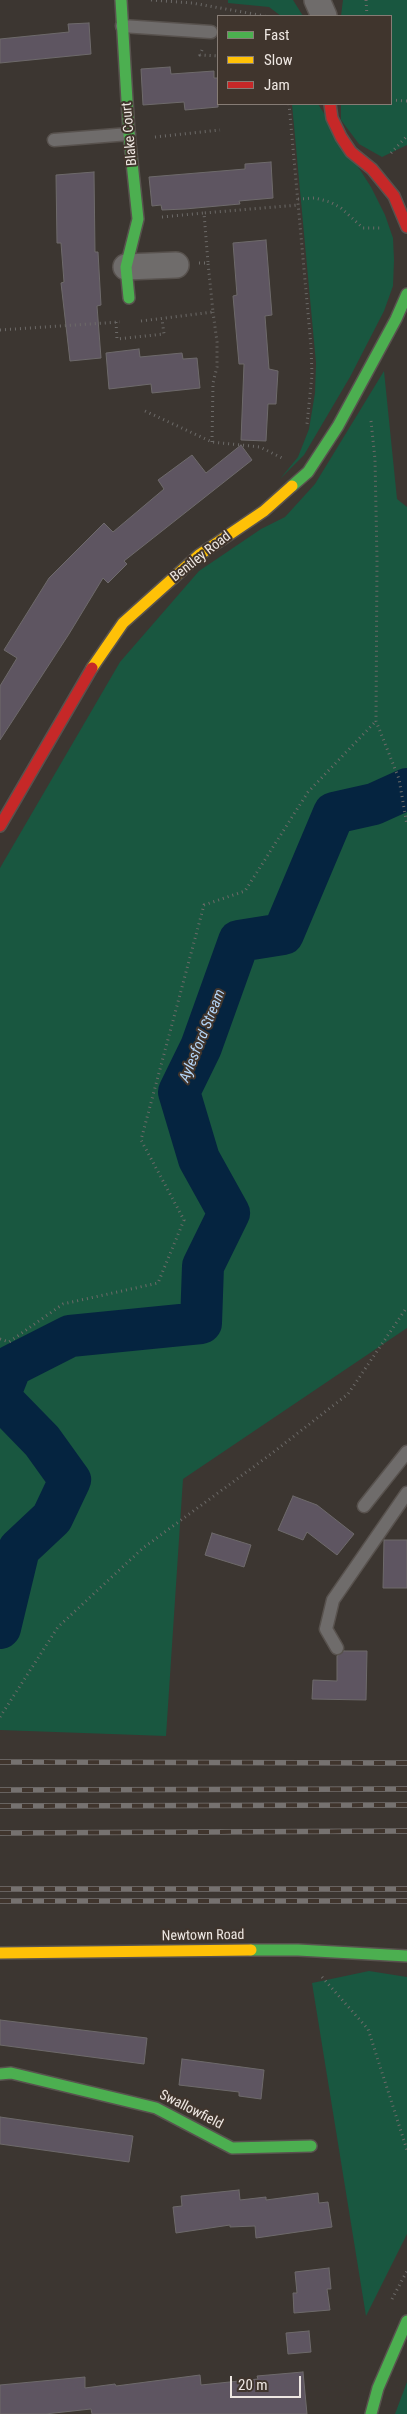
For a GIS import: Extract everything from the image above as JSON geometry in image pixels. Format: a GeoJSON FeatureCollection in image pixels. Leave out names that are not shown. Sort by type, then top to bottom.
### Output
{"type":"FeatureCollection","features":[{"type":"Feature","properties":{"kind":"street","name":"Blake Court"},"geometry":{"type":"LineString","coordinates":[[121,0],[129,137],[138,219],[126,267],[129,298]]}},
{"type":"Feature","properties":{"kind":"street"},"geometry":{"type":"LineString","coordinates":[[317,0],[324,15]]}},
{"type":"Feature","properties":{"kind":"street"},"geometry":{"type":"LineString","coordinates":[[330,105],[332,118],[341,138],[351,152],[372,168],[394,196],[407,226]]}},
{"type":"Feature","properties":{"kind":"street"},"geometry":{"type":"LineString","coordinates":[[126,267],[176,265]]}},
{"type":"Feature","properties":{"kind":"street","name":"Bentley Road"},"geometry":{"type":"LineString","coordinates":[[0,826],[96,661],[123,622],[199,555],[264,511],[308,472],[338,426],[396,319],[407,294]]}},
{"type":"Feature","properties":{"kind":"street","name":"Newtown Road"},"geometry":{"type":"LineString","coordinates":[[0,1953],[298,1950],[407,1956]]}},
{"type":"Feature","properties":{"kind":"street","name":"Swallowfield"},"geometry":{"type":"LineString","coordinates":[[0,2074],[11,2074],[156,2108],[232,2148],[310,2146]]}},
{"type":"Feature","properties":{"kind":"street"},"geometry":{"type":"LineString","coordinates":[[371,2414],[378,2388],[407,2320]]}},
{"type":"Feature","properties":{"kind":"lane"},"geometry":{"type":"LineString","coordinates":[[122,26],[211,32]]}},
{"type":"Feature","properties":{"kind":"lane"},"geometry":{"type":"LineString","coordinates":[[54,140],[129,137]]}},
{"type":"Feature","properties":{"kind":"lane"},"geometry":{"type":"LineString","coordinates":[[364,1506],[407,1452]]}},
{"type":"Feature","properties":{"kind":"lane"},"geometry":{"type":"LineString","coordinates":[[337,1648],[326,1629],[333,1600],[407,1494]]}},
{"type":"Feature","properties":{"kind":"path"},"geometry":{"type":"LineString","coordinates":[[151,0],[192,2],[260,15]]}},
{"type":"Feature","properties":{"kind":"path"},"geometry":{"type":"LineString","coordinates":[[366,0],[367,15]]}},
{"type":"Feature","properties":{"kind":"path"},"geometry":{"type":"LineString","coordinates":[[392,100],[407,101]]}},
{"type":"Feature","properties":{"kind":"path"},"geometry":{"type":"LineString","coordinates":[[289,105],[312,376],[307,426],[304,433]]}},
{"type":"Feature","properties":{"kind":"path"},"geometry":{"type":"LineString","coordinates":[[129,137],[220,130]]}},
{"type":"Feature","properties":{"kind":"path"},"geometry":{"type":"LineString","coordinates":[[298,199],[315,198],[330,202],[341,208],[363,228],[407,226]]}},
{"type":"Feature","properties":{"kind":"path"},"geometry":{"type":"LineString","coordinates":[[138,219],[298,205]]}},
{"type":"Feature","properties":{"kind":"path"},"geometry":{"type":"LineString","coordinates":[[176,265],[208,263],[204,213]]}},
{"type":"Feature","properties":{"kind":"path"},"geometry":{"type":"LineString","coordinates":[[212,442],[213,383],[217,367],[217,342],[213,312]]}},
{"type":"Feature","properties":{"kind":"path"},"geometry":{"type":"LineString","coordinates":[[116,322],[117,339],[164,334],[162,319]]}},
{"type":"Feature","properties":{"kind":"path"},"geometry":{"type":"LineString","coordinates":[[145,411],[212,442],[260,447],[290,463]]}},
{"type":"Feature","properties":{"kind":"path"},"geometry":{"type":"LineString","coordinates":[[370,414],[375,459],[376,721],[399,779],[407,825]]}},
{"type":"Feature","properties":{"kind":"path"},"geometry":{"type":"LineString","coordinates":[[0,1339],[9,1342],[62,1304],[158,1283],[184,1220],[141,1140],[204,905],[245,891],[308,792],[376,721]]}},
{"type":"Feature","properties":{"kind":"path"},"geometry":{"type":"LineString","coordinates":[[0,1717],[58,1627],[143,1548],[271,1454],[348,1394],[407,1307]]}},
{"type":"Feature","properties":{"kind":"path"},"geometry":{"type":"LineString","coordinates":[[298,1950],[368,2028],[407,2150]]}},
{"type":"Feature","properties":{"kind":"green space"},"geometry":{"type":"Polygon","coordinates":[[[228,0],[293,0],[302,15],[280,15],[269,7],[228,3],[228,0]]]}},
{"type":"Feature","properties":{"kind":"green space"},"geometry":{"type":"Polygon","coordinates":[[[343,0],[407,0],[407,145],[382,157],[359,144],[341,120],[341,105],[392,105],[392,15],[341,15],[343,0]]]}},
{"type":"Feature","properties":{"kind":"green space"},"geometry":{"type":"Polygon","coordinates":[[[292,105],[319,105],[371,187],[385,215],[393,238],[394,260],[393,286],[384,311],[350,377],[304,455],[280,479],[298,457],[309,429],[315,393],[316,363],[292,105]]]}},
{"type":"Feature","properties":{"kind":"green space"},"geometry":{"type":"Polygon","coordinates":[[[384,371],[397,499],[407,507],[407,1328],[183,1479],[166,1736],[0,1730],[0,868],[120,662],[199,571],[261,529],[285,517],[315,484],[384,371]]]}},
{"type":"Feature","properties":{"kind":"green space"},"geometry":{"type":"Polygon","coordinates":[[[369,1971],[407,1977],[407,2234],[366,2316],[312,1983],[369,1971]]]}},
{"type":"Feature","properties":{"kind":"green space"},"geometry":{"type":"Polygon","coordinates":[[[407,2382],[407,2414],[395,2414],[407,2382]]]}},
{"type":"Feature","properties":{"kind":"building"},"geometry":{"type":"Polygon","coordinates":[[[89,23],[91,54],[0,63],[0,39],[69,32],[68,24],[89,23]]]}},
{"type":"Feature","properties":{"kind":"building"},"geometry":{"type":"Polygon","coordinates":[[[170,67],[171,74],[214,71],[214,78],[217,78],[218,107],[185,110],[184,102],[143,105],[141,69],[170,67]]]}},
{"type":"Feature","properties":{"kind":"building"},"geometry":{"type":"Polygon","coordinates":[[[271,162],[273,198],[239,201],[240,204],[185,209],[162,210],[161,205],[152,206],[149,177],[245,169],[245,164],[271,162]]]}},
{"type":"Feature","properties":{"kind":"building"},"geometry":{"type":"Polygon","coordinates":[[[94,172],[95,252],[98,252],[101,305],[97,306],[101,358],[70,361],[61,283],[64,282],[61,243],[57,243],[56,175],[94,172]]]}},
{"type":"Feature","properties":{"kind":"building"},"geometry":{"type":"Polygon","coordinates":[[[266,240],[272,315],[265,316],[269,369],[278,371],[276,404],[268,404],[266,441],[241,440],[244,364],[239,364],[233,296],[237,295],[233,243],[266,240]]]}},
{"type":"Feature","properties":{"kind":"building"},"geometry":{"type":"Polygon","coordinates":[[[139,349],[140,357],[182,353],[183,359],[197,358],[200,388],[152,393],[151,384],[109,389],[106,353],[139,349]]]}},
{"type":"Feature","properties":{"kind":"building"},"geometry":{"type":"Polygon","coordinates":[[[241,445],[252,460],[124,561],[127,564],[108,583],[103,578],[0,740],[0,686],[17,658],[4,650],[49,578],[104,523],[113,532],[164,489],[158,480],[192,455],[206,473],[241,445]]]}},
{"type":"Feature","properties":{"kind":"building"},"geometry":{"type":"Polygon","coordinates":[[[293,1496],[317,1505],[354,1534],[337,1555],[307,1532],[303,1540],[278,1530],[293,1496]]]}},
{"type":"Feature","properties":{"kind":"building"},"geometry":{"type":"Polygon","coordinates":[[[212,1533],[251,1545],[244,1567],[205,1555],[212,1533]]]}},
{"type":"Feature","properties":{"kind":"building"},"geometry":{"type":"Polygon","coordinates":[[[384,1540],[407,1540],[407,1588],[383,1588],[384,1540]]]}},
{"type":"Feature","properties":{"kind":"building"},"geometry":{"type":"Polygon","coordinates":[[[344,1651],[367,1651],[366,1700],[312,1699],[313,1680],[337,1681],[337,1656],[344,1651]]]}},
{"type":"Feature","properties":{"kind":"building"},"geometry":{"type":"Polygon","coordinates":[[[0,2020],[147,2038],[144,2064],[0,2045],[0,2020]]]}},
{"type":"Feature","properties":{"kind":"building"},"geometry":{"type":"Polygon","coordinates":[[[182,2059],[264,2070],[261,2099],[239,2096],[239,2092],[179,2085],[182,2059]]]}},
{"type":"Feature","properties":{"kind":"building"},"geometry":{"type":"Polygon","coordinates":[[[0,2117],[133,2136],[129,2162],[0,2144],[0,2117]]]}},
{"type":"Feature","properties":{"kind":"building"},"geometry":{"type":"Polygon","coordinates":[[[239,2190],[240,2200],[266,2197],[266,2200],[318,2193],[319,2203],[328,2202],[332,2227],[256,2238],[255,2226],[230,2227],[230,2225],[176,2233],[173,2207],[182,2206],[181,2196],[239,2190]]]}},
{"type":"Feature","properties":{"kind":"building"},"geometry":{"type":"Polygon","coordinates":[[[329,2268],[331,2289],[327,2289],[330,2310],[294,2313],[293,2293],[297,2293],[295,2272],[329,2268]]]}},
{"type":"Feature","properties":{"kind":"building"},"geometry":{"type":"Polygon","coordinates":[[[309,2331],[311,2352],[288,2354],[286,2333],[309,2331]]]}},
{"type":"Feature","properties":{"kind":"building"},"geometry":{"type":"Polygon","coordinates":[[[303,2372],[307,2414],[92,2414],[91,2409],[45,2414],[0,2414],[0,2385],[85,2377],[85,2388],[200,2375],[201,2385],[258,2379],[257,2376],[303,2372]]]}},
{"type":"Feature","properties":{"kind":"waterway","name":"Aylesford Stream"},"geometry":{"type":"LineString","coordinates":[[0,1394],[11,1366],[70,1336],[201,1323],[203,1266],[229,1213],[199,1159],[179,1092],[201,1047],[239,941],[283,934],[334,813],[374,804],[407,789]]}},
{"type":"Feature","properties":{"kind":"waterway","name":"Aylesford Stream"},"geometry":{"type":"LineString","coordinates":[[0,1398],[42,1441],[70,1480],[52,1518],[19,1549],[0,1628]]}},
{"type":"Feature","properties":{"kind":"railway"},"geometry":{"type":"LineString","coordinates":[[0,1762],[407,1763]]}},
{"type":"Feature","properties":{"kind":"railway"},"geometry":{"type":"LineString","coordinates":[[0,1790],[407,1789]]}},
{"type":"Feature","properties":{"kind":"railway"},"geometry":{"type":"LineString","coordinates":[[0,1806],[407,1805]]}},
{"type":"Feature","properties":{"kind":"railway"},"geometry":{"type":"LineString","coordinates":[[0,1833],[407,1831]]}},
{"type":"Feature","properties":{"kind":"railway"},"geometry":{"type":"LineString","coordinates":[[0,1889],[407,1889]]}},
{"type":"Feature","properties":{"kind":"railway"},"geometry":{"type":"LineString","coordinates":[[0,1901],[407,1901]]}},
{"type":"Feature","properties":{"kind":"traffic: fast"},"geometry":{"type":"LineString","coordinates":[[121,0],[129,134],[138,219],[126,267],[129,298]]}},
{"type":"Feature","properties":{"kind":"traffic: fast"},"geometry":{"type":"LineString","coordinates":[[292,486],[308,472],[338,426],[396,319],[407,294]]}},
{"type":"Feature","properties":{"kind":"traffic: fast"},"geometry":{"type":"LineString","coordinates":[[251,1950],[298,1950],[407,1956]]}},
{"type":"Feature","properties":{"kind":"traffic: fast"},"geometry":{"type":"LineString","coordinates":[[0,2074],[11,2073],[156,2108],[232,2148],[311,2146]]}},
{"type":"Feature","properties":{"kind":"traffic: fast"},"geometry":{"type":"LineString","coordinates":[[371,2414],[378,2388],[407,2321]]}},
{"type":"Feature","properties":{"kind":"traffic: slow"},"geometry":{"type":"LineString","coordinates":[[92,668],[123,623],[199,555],[264,511],[292,486]]}},
{"type":"Feature","properties":{"kind":"traffic: slow"},"geometry":{"type":"LineString","coordinates":[[0,1953],[251,1950]]}},
{"type":"Feature","properties":{"kind":"traffic: jam"},"geometry":{"type":"LineString","coordinates":[[330,105],[332,118],[341,137],[351,152],[372,169],[394,196],[407,227]]}},
{"type":"Feature","properties":{"kind":"traffic: jam"},"geometry":{"type":"LineString","coordinates":[[0,826],[92,668]]}}]}
